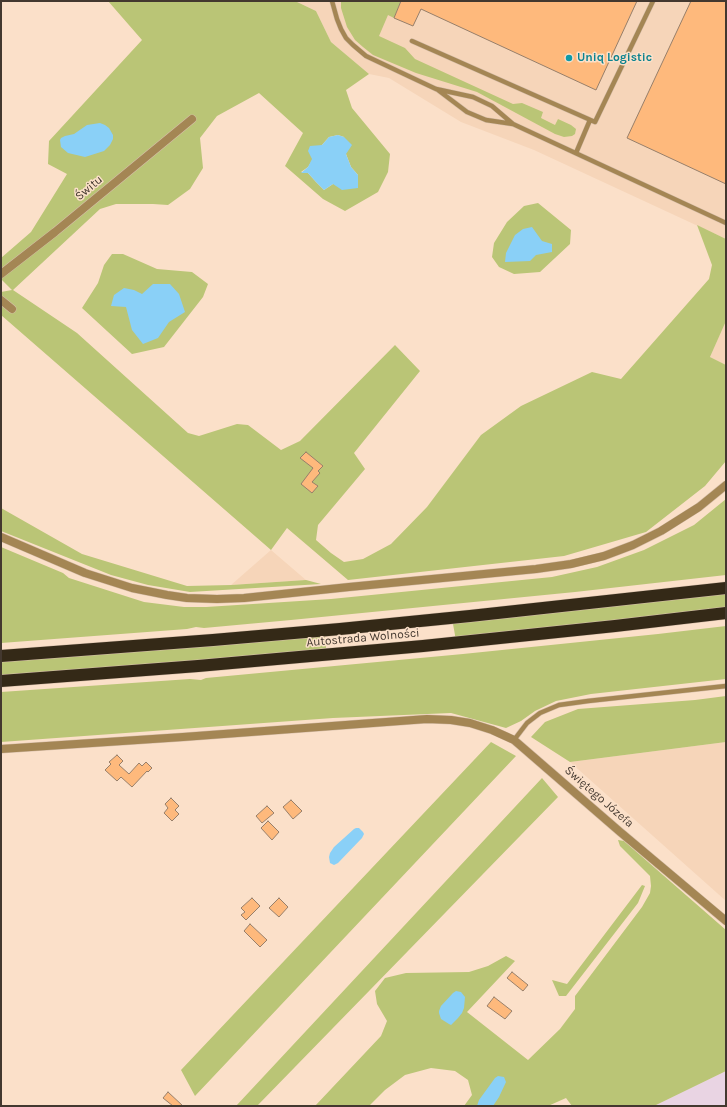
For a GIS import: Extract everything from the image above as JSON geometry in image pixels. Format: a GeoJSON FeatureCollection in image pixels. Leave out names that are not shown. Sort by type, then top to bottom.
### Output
{"type":"FeatureCollection","features":[{"type":"Feature","properties":{"kind":"highway","name":"Autostrada Wolności"},"geometry":{"type":"LineString","coordinates":[[1,656],[347,628],[726,588]]}},
{"type":"Feature","properties":{"kind":"highway","name":"Autostrada Wolności"},"geometry":{"type":"LineString","coordinates":[[1,681],[205,666],[375,651],[726,613]]}},
{"type":"Feature","properties":{"kind":"street","name":"Świtu"},"geometry":{"type":"LineString","coordinates":[[1,274],[55,232],[192,119]]}},
{"type":"Feature","properties":{"kind":"street"},"geometry":{"type":"LineString","coordinates":[[1,300],[12,309]]}},
{"type":"Feature","properties":{"kind":"street"},"geometry":{"type":"LineString","coordinates":[[1,538],[85,573],[132,588],[187,598],[244,598],[536,569],[571,564],[604,556],[633,545],[661,531],[699,507],[726,485]]}},
{"type":"Feature","properties":{"kind":"street","name":"Świętego Józefa"},"geometry":{"type":"LineString","coordinates":[[1,749],[427,719],[470,723],[492,730],[514,740],[726,921]]}},
{"type":"Feature","properties":{"kind":"lane"},"geometry":{"type":"LineString","coordinates":[[332,1],[341,29],[346,38],[366,56],[436,89],[467,112],[486,120],[513,124]]}},
{"type":"Feature","properties":{"kind":"lane"},"geometry":{"type":"LineString","coordinates":[[412,41],[595,122],[653,1]]}},
{"type":"Feature","properties":{"kind":"lane"},"geometry":{"type":"LineString","coordinates":[[436,89],[473,97],[492,106],[513,124],[726,224]]}},
{"type":"Feature","properties":{"kind":"lane"},"geometry":{"type":"LineString","coordinates":[[576,153],[590,120]]}},
{"type":"Feature","properties":{"kind":"lane"},"geometry":{"type":"LineString","coordinates":[[514,740],[527,723],[540,713],[560,705],[726,686]]}},
{"type":"Feature","properties":{"kind":"shaded area"},"geometry":{"type":"Polygon","coordinates":[[[295,1],[726,1],[726,239],[534,150],[461,122],[389,78],[369,74],[331,42],[316,11],[295,1]]]}},
{"type":"Feature","properties":{"kind":"shaded area"},"geometry":{"type":"Polygon","coordinates":[[[726,321],[726,365],[710,357],[726,321]]]}},
{"type":"Feature","properties":{"kind":"shaded area"},"geometry":{"type":"Polygon","coordinates":[[[271,550],[306,580],[231,585],[271,550]]]}},
{"type":"Feature","properties":{"kind":"shaded area"},"geometry":{"type":"Polygon","coordinates":[[[726,742],[726,901],[570,762],[726,742]]]}},
{"type":"Feature","properties":{"kind":"shaded area"},"geometry":{"type":"Polygon","coordinates":[[[726,1071],[726,1106],[654,1106],[688,1089],[726,1071]]]}},
{"type":"Feature","properties":{"kind":"green space"},"geometry":{"type":"Polygon","coordinates":[[[108,1],[295,1],[316,11],[331,42],[369,74],[346,90],[352,108],[390,154],[388,172],[378,192],[345,211],[323,199],[285,166],[303,133],[259,93],[217,116],[200,138],[203,168],[190,189],[168,205],[116,204],[100,209],[13,290],[77,333],[188,433],[199,436],[237,424],[248,425],[281,450],[300,441],[395,345],[420,371],[354,453],[365,469],[318,525],[316,540],[331,553],[344,562],[363,559],[391,544],[427,507],[481,435],[521,406],[592,372],[621,379],[709,279],[712,265],[697,225],[726,239],[726,321],[710,357],[726,365],[726,461],[705,486],[646,532],[564,556],[348,580],[287,528],[271,550],[1,315],[1,292],[12,290],[1,279],[1,258],[31,232],[67,174],[48,164],[49,141],[142,40],[108,1]],[[338,135],[329,137],[308,167],[301,172],[308,173],[324,190],[333,184],[358,175],[351,167],[346,154],[344,137],[338,135]]]}},
{"type":"Feature","properties":{"kind":"green space"},"geometry":{"type":"Polygon","coordinates":[[[341,1],[401,1],[394,18],[388,15],[379,36],[405,48],[415,59],[513,104],[522,103],[543,112],[541,118],[555,125],[558,119],[571,125],[576,129],[575,134],[564,137],[555,134],[477,92],[416,73],[373,55],[355,40],[347,27],[341,8],[341,1]]]}},
{"type":"Feature","properties":{"kind":"green space"},"geometry":{"type":"Polygon","coordinates":[[[538,203],[571,230],[570,244],[540,272],[514,274],[499,267],[492,257],[494,243],[507,222],[524,206],[538,203]]]}},
{"type":"Feature","properties":{"kind":"green space"},"geometry":{"type":"Polygon","coordinates":[[[112,254],[123,254],[157,269],[192,272],[208,284],[203,297],[164,347],[132,354],[82,308],[98,283],[104,265],[112,254]]]}},
{"type":"Feature","properties":{"kind":"green space"},"geometry":{"type":"Polygon","coordinates":[[[726,499],[726,575],[575,592],[291,620],[1,643],[1,547],[63,573],[69,578],[144,602],[184,607],[206,607],[331,599],[552,577],[597,567],[644,550],[694,525],[726,499]]]}},
{"type":"Feature","properties":{"kind":"green space"},"geometry":{"type":"Polygon","coordinates":[[[1,508],[82,554],[187,586],[231,585],[306,580],[321,584],[190,592],[148,585],[111,575],[1,531],[1,508]]]}},
{"type":"Feature","properties":{"kind":"green space"},"geometry":{"type":"Polygon","coordinates":[[[726,593],[726,607],[577,625],[455,637],[453,624],[455,623],[726,593]]]}},
{"type":"Feature","properties":{"kind":"green space"},"geometry":{"type":"Polygon","coordinates":[[[726,626],[726,679],[591,694],[556,701],[506,728],[451,713],[333,718],[1,742],[1,692],[190,679],[201,680],[206,678],[463,654],[726,626]]]}},
{"type":"Feature","properties":{"kind":"green space"},"geometry":{"type":"Polygon","coordinates":[[[320,636],[325,637],[326,648],[284,654],[1,675],[1,661],[320,636]]]}},
{"type":"Feature","properties":{"kind":"green space"},"geometry":{"type":"Polygon","coordinates":[[[726,696],[726,742],[570,762],[531,737],[545,722],[578,709],[695,700],[726,696]]]}},
{"type":"Feature","properties":{"kind":"green space"},"geometry":{"type":"Polygon","coordinates":[[[491,742],[516,756],[195,1096],[181,1070],[491,742]]]}},
{"type":"Feature","properties":{"kind":"green space"},"geometry":{"type":"Polygon","coordinates":[[[542,778],[558,797],[257,1106],[236,1106],[542,778]]]}},
{"type":"Feature","properties":{"kind":"green space"},"geometry":{"type":"Polygon","coordinates":[[[618,840],[624,841],[726,930],[726,1071],[654,1106],[572,1106],[566,1098],[548,1106],[464,1106],[472,1095],[468,1080],[455,1071],[431,1068],[405,1075],[385,1090],[369,1106],[315,1106],[381,1036],[387,1021],[377,1004],[375,991],[385,978],[406,973],[469,972],[488,966],[506,956],[515,961],[467,1012],[528,1060],[560,1029],[575,1009],[575,996],[642,907],[650,893],[650,876],[620,846],[618,840]]]}},
{"type":"Feature","properties":{"kind":"green space"},"geometry":{"type":"Polygon","coordinates":[[[642,885],[645,886],[638,903],[566,996],[559,996],[552,980],[567,984],[642,885]]]}},
{"type":"Feature","properties":{"kind":"water"},"geometry":{"type":"Polygon","coordinates":[[[100,123],[109,128],[113,135],[110,145],[104,151],[85,157],[68,153],[61,147],[61,138],[74,134],[87,125],[100,123]]]}},
{"type":"Feature","properties":{"kind":"water"},"geometry":{"type":"Polygon","coordinates":[[[338,135],[344,137],[352,145],[346,154],[351,167],[358,175],[358,188],[342,190],[333,184],[324,190],[308,173],[301,173],[308,167],[312,159],[308,151],[310,146],[322,145],[329,137],[338,135]]]}},
{"type":"Feature","properties":{"kind":"water"},"geometry":{"type":"Polygon","coordinates":[[[532,227],[542,241],[552,244],[552,252],[536,255],[530,261],[505,262],[506,253],[515,235],[523,229],[532,227]]]}},
{"type":"Feature","properties":{"kind":"water"},"geometry":{"type":"Polygon","coordinates":[[[153,284],[170,284],[179,294],[185,312],[169,322],[158,338],[143,344],[132,330],[126,307],[111,306],[114,295],[124,288],[134,290],[142,294],[153,284]]]}},
{"type":"Feature","properties":{"kind":"water"},"geometry":{"type":"Polygon","coordinates":[[[356,828],[359,828],[363,832],[364,834],[362,838],[338,863],[334,865],[330,863],[330,853],[334,847],[356,828]]]}},
{"type":"Feature","properties":{"kind":"water"},"geometry":{"type":"Polygon","coordinates":[[[456,991],[461,992],[465,997],[464,1008],[462,1013],[451,1025],[441,1019],[439,1011],[441,1006],[456,991]]]}},
{"type":"Feature","properties":{"kind":"water"},"geometry":{"type":"Polygon","coordinates":[[[498,1076],[504,1077],[506,1082],[493,1106],[477,1106],[479,1100],[498,1076]]]}},
{"type":"Feature","properties":{"kind":"building","name":"Uniq Logistic"},"geometry":{"type":"Polygon","coordinates":[[[401,1],[637,1],[596,90],[421,9],[413,26],[394,18],[401,1]]]}},
{"type":"Feature","properties":{"kind":"building"},"geometry":{"type":"Polygon","coordinates":[[[691,1],[726,1],[726,184],[627,138],[691,1]]]}},
{"type":"Feature","properties":{"kind":"building"},"geometry":{"type":"Polygon","coordinates":[[[306,452],[323,466],[318,471],[320,473],[312,482],[318,486],[312,493],[301,484],[313,468],[300,458],[306,452]]]}},
{"type":"Feature","properties":{"kind":"building"},"geometry":{"type":"Polygon","coordinates":[[[117,755],[123,761],[119,765],[129,774],[139,763],[142,766],[146,762],[152,768],[148,772],[147,771],[132,787],[121,777],[117,781],[105,770],[111,764],[109,762],[117,755]]]}},
{"type":"Feature","properties":{"kind":"building"},"geometry":{"type":"Polygon","coordinates":[[[171,798],[179,806],[175,810],[179,814],[172,821],[164,813],[168,808],[165,804],[171,798]]]}},
{"type":"Feature","properties":{"kind":"building"},"geometry":{"type":"Polygon","coordinates":[[[291,800],[302,811],[293,819],[283,807],[291,800]]]}},
{"type":"Feature","properties":{"kind":"building"},"geometry":{"type":"Polygon","coordinates":[[[267,806],[274,813],[262,823],[256,816],[267,806]]]}},
{"type":"Feature","properties":{"kind":"building"},"geometry":{"type":"Polygon","coordinates":[[[268,821],[279,832],[272,840],[261,828],[268,821]]]}},
{"type":"Feature","properties":{"kind":"building"},"geometry":{"type":"Polygon","coordinates":[[[252,898],[260,906],[246,920],[241,915],[245,912],[241,908],[252,898]]]}},
{"type":"Feature","properties":{"kind":"building"},"geometry":{"type":"Polygon","coordinates":[[[279,898],[288,907],[279,917],[269,908],[279,898]]]}},
{"type":"Feature","properties":{"kind":"building"},"geometry":{"type":"Polygon","coordinates":[[[250,924],[267,940],[260,947],[244,931],[250,924]]]}},
{"type":"Feature","properties":{"kind":"building"},"geometry":{"type":"Polygon","coordinates":[[[512,972],[528,985],[523,991],[507,978],[512,972]]]}},
{"type":"Feature","properties":{"kind":"building"},"geometry":{"type":"Polygon","coordinates":[[[494,997],[512,1011],[505,1019],[487,1006],[494,997]]]}},
{"type":"Feature","properties":{"kind":"building"},"geometry":{"type":"Polygon","coordinates":[[[168,1092],[183,1106],[173,1106],[163,1098],[168,1092]]]}},
{"type":"Feature","properties":{"kind":"place","name":"Uniq Logistic"},"geometry":{"type":"Point","coordinates":[569,58]}}]}
